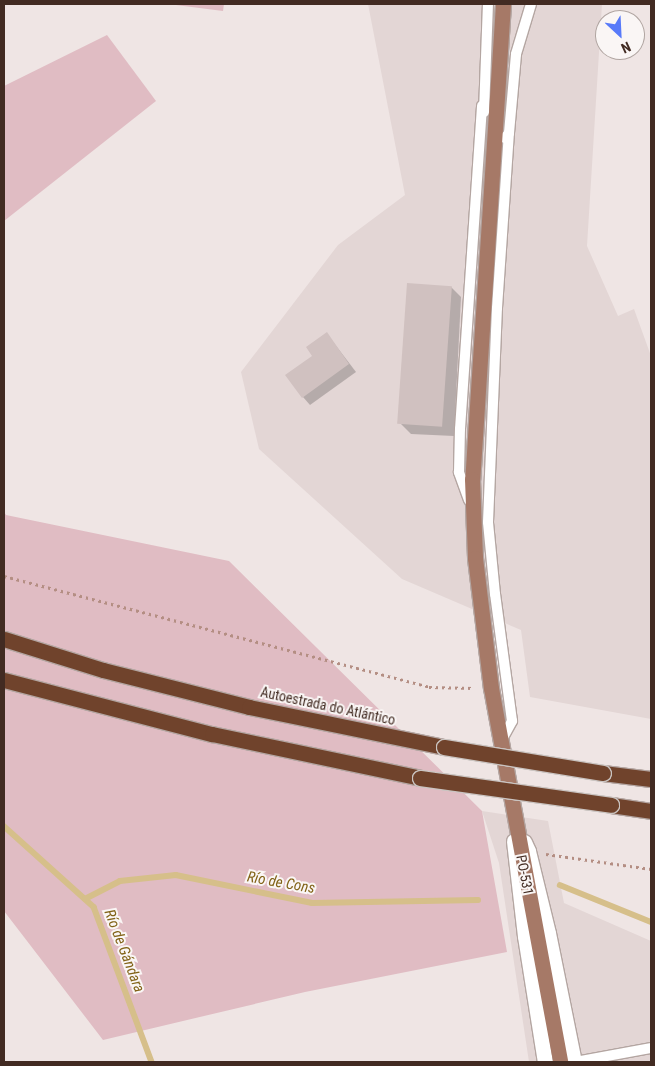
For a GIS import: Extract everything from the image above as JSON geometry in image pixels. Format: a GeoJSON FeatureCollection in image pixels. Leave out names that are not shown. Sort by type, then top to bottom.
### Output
{"type":"FeatureCollection","features":[{"type":"Feature","properties":{"kind":"highway","name":"Autoestrada do Atlántico"},"geometry":{"type":"LineString","coordinates":[[4,639],[103,670],[249,707],[444,747],[651,779]]}},
{"type":"Feature","properties":{"kind":"highway"},"geometry":{"type":"LineString","coordinates":[[4,680],[212,734],[420,778],[651,811]]}},
{"type":"Feature","properties":{"kind":"main road","name":"PO-531"},"geometry":{"type":"LineString","coordinates":[[503,4],[473,460],[473,512],[476,567],[491,688],[560,1062]]}},
{"type":"Feature","properties":{"kind":"street"},"geometry":{"type":"LineString","coordinates":[[515,823],[521,850]]}},
{"type":"Feature","properties":{"kind":"street","name":"PO-531"},"geometry":{"type":"LineString","coordinates":[[521,850],[524,936],[544,1062]]}},
{"type":"Feature","properties":{"kind":"street","name":"PO-531"},"geometry":{"type":"LineString","coordinates":[[521,850],[575,1062]]}},
{"type":"Feature","properties":{"kind":"lane"},"geometry":{"type":"LineString","coordinates":[[473,512],[459,472],[460,429],[488,4]]}},
{"type":"Feature","properties":{"kind":"lane"},"geometry":{"type":"LineString","coordinates":[[501,741],[512,721],[494,594],[488,522],[498,298],[509,133],[516,54],[530,4]]}},
{"type":"Feature","properties":{"kind":"lane"},"geometry":{"type":"LineString","coordinates":[[482,106],[493,152]]}},
{"type":"Feature","properties":{"kind":"lane"},"geometry":{"type":"LineString","coordinates":[[493,152],[509,133]]}},
{"type":"Feature","properties":{"kind":"lane"},"geometry":{"type":"LineString","coordinates":[[575,1062],[602,1059],[651,1048]]}},
{"type":"Feature","properties":{"kind":"path"},"geometry":{"type":"LineString","coordinates":[[4,576],[429,687],[491,688]]}},
{"type":"Feature","properties":{"kind":"path"},"geometry":{"type":"LineString","coordinates":[[521,850],[651,869]]}},
{"type":"Feature","properties":{"kind":"shaded area"},"geometry":{"type":"Polygon","coordinates":[[[168,4],[224,4],[223,11],[168,4]]]}},
{"type":"Feature","properties":{"kind":"shaded area"},"geometry":{"type":"Polygon","coordinates":[[[368,4],[602,4],[602,10],[595,10],[595,60],[599,60],[587,246],[618,316],[634,309],[651,356],[651,719],[530,697],[521,630],[402,579],[259,449],[241,372],[338,245],[405,195],[368,4]]]}},
{"type":"Feature","properties":{"kind":"shaded area"},"geometry":{"type":"Polygon","coordinates":[[[107,35],[156,101],[4,221],[4,86],[107,35]]]}},
{"type":"Feature","properties":{"kind":"shaded area"},"geometry":{"type":"Polygon","coordinates":[[[4,512],[6,515],[229,561],[482,811],[507,952],[305,992],[103,1040],[4,911],[4,512]]]}},
{"type":"Feature","properties":{"kind":"shaded area"},"geometry":{"type":"Polygon","coordinates":[[[482,811],[548,821],[564,903],[651,941],[651,1062],[529,1062],[499,863],[482,811]]]}},
{"type":"Feature","properties":{"kind":"building"},"geometry":{"type":"Polygon","coordinates":[[[407,283],[452,286],[442,427],[397,424],[407,283]]]}},
{"type":"Feature","properties":{"kind":"building"},"geometry":{"type":"Polygon","coordinates":[[[327,332],[349,364],[302,398],[285,375],[312,356],[306,347],[327,332]]]}},
{"type":"Feature","properties":{"kind":"waterway","name":"Río de Gándara"},"geometry":{"type":"LineString","coordinates":[[4,826],[94,907],[152,1062]]}},
{"type":"Feature","properties":{"kind":"waterway","name":"Río de Cons"},"geometry":{"type":"LineString","coordinates":[[85,899],[120,881],[176,875],[312,903],[478,900]]}},
{"type":"Feature","properties":{"kind":"waterway","name":"Río de Cons"},"geometry":{"type":"LineString","coordinates":[[560,885],[651,922]]}}]}
